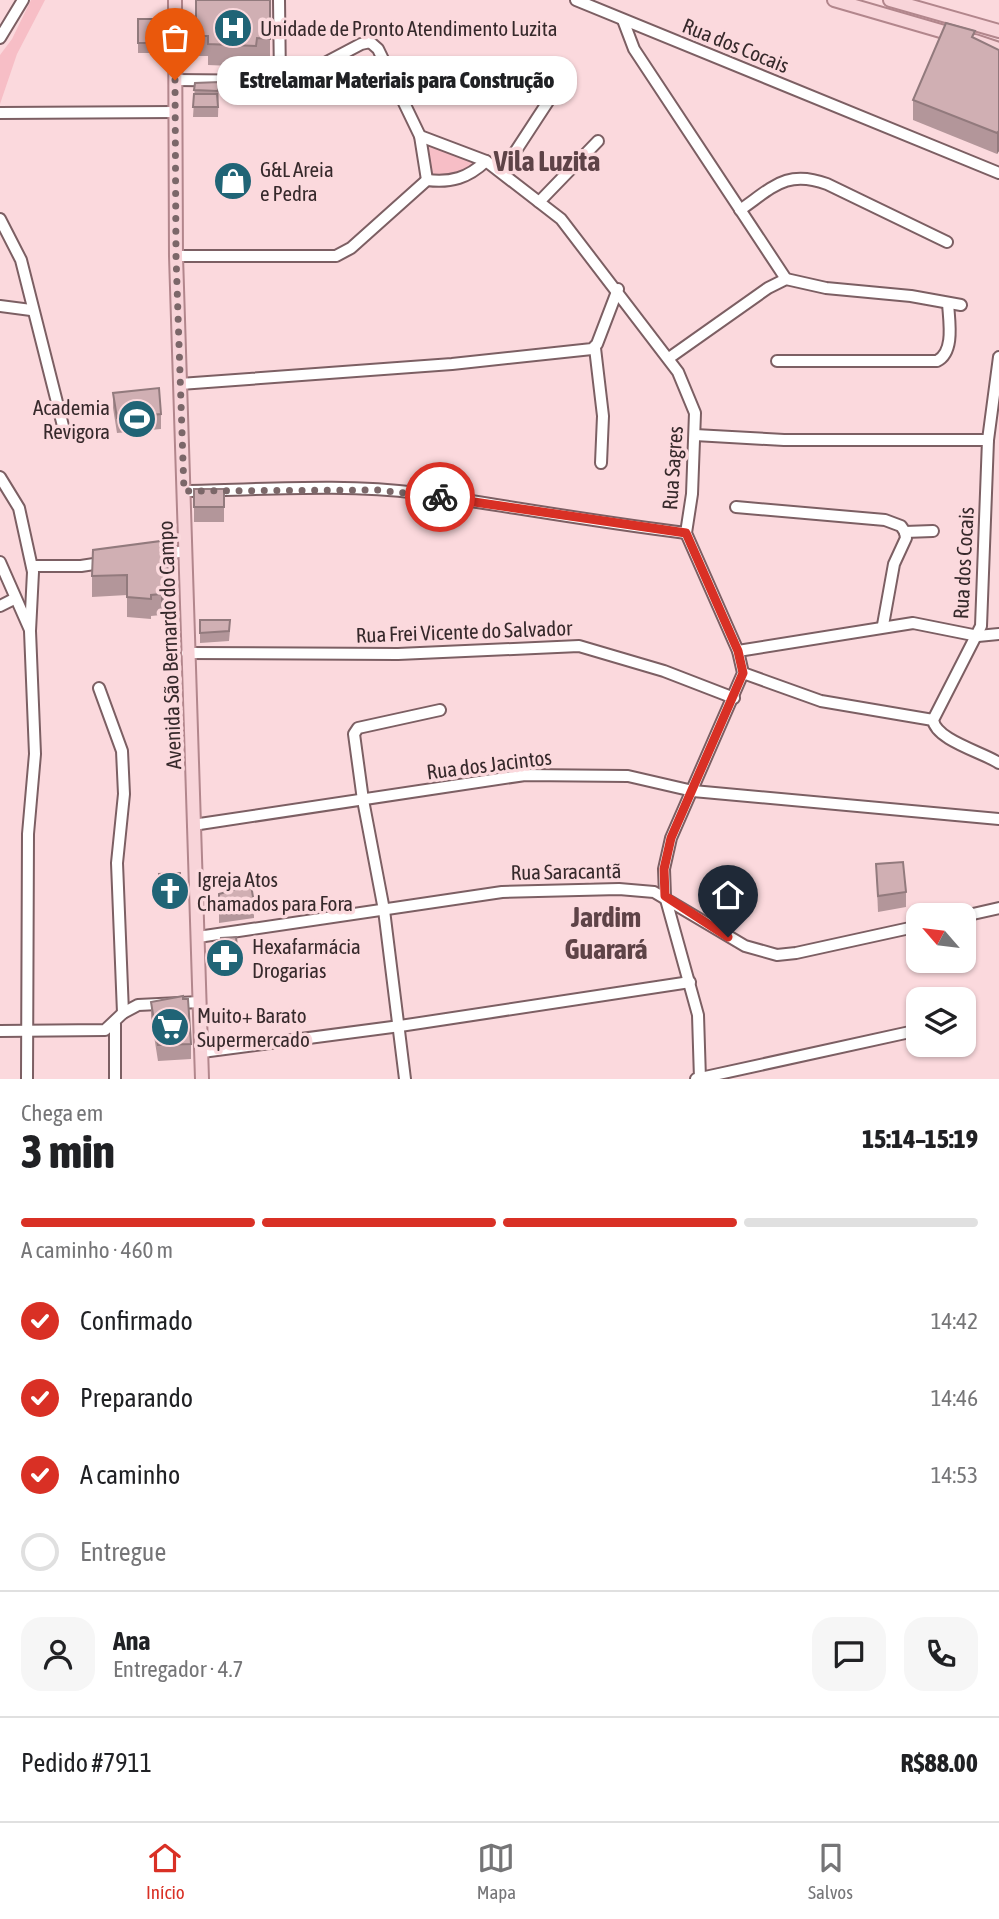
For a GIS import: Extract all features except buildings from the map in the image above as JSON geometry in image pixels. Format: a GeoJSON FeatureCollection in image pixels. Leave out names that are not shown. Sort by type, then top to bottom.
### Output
{"type":"FeatureCollection","features":[{"type":"Feature","properties":{"kind":"main road","name":"Avenida São Bernardo do Campo"},"geometry":{"type":"LineString","coordinates":[[175,0],[176,256],[202,1079]]}},
{"type":"Feature","properties":{"kind":"main road"},"geometry":{"type":"LineString","coordinates":[[834,0],[999,49]]}},
{"type":"Feature","properties":{"kind":"main road"},"geometry":{"type":"LineString","coordinates":[[890,0],[918,4],[999,31]]}},
{"type":"Feature","properties":{"kind":"street"},"geometry":{"type":"LineString","coordinates":[[0,38],[23,0]]}},
{"type":"Feature","properties":{"kind":"street"},"geometry":{"type":"LineString","coordinates":[[279,0],[280,80]]}},
{"type":"Feature","properties":{"kind":"street","name":"Rua dos Cocais"},"geometry":{"type":"LineString","coordinates":[[576,0],[999,173]]}},
{"type":"Feature","properties":{"kind":"street"},"geometry":{"type":"LineString","coordinates":[[623,20],[634,49],[786,279]]}},
{"type":"Feature","properties":{"kind":"street"},"geometry":{"type":"LineString","coordinates":[[175,80],[296,79],[361,44],[370,42],[378,49],[421,136],[427,180]]}},
{"type":"Feature","properties":{"kind":"street"},"geometry":{"type":"LineString","coordinates":[[502,172],[551,97]]}},
{"type":"Feature","properties":{"kind":"street"},"geometry":{"type":"LineString","coordinates":[[0,113],[176,112]]}},
{"type":"Feature","properties":{"kind":"street","name":"Rua Sagres"},"geometry":{"type":"LineString","coordinates":[[421,136],[486,162],[561,219],[670,358],[695,413],[686,533],[738,651],[743,673]]}},
{"type":"Feature","properties":{"kind":"street"},"geometry":{"type":"LineString","coordinates":[[539,202],[598,141]]}},
{"type":"Feature","properties":{"kind":"street"},"geometry":{"type":"LineString","coordinates":[[176,256],[336,256],[351,248],[427,180],[453,181],[477,170],[486,162]]}},
{"type":"Feature","properties":{"kind":"street"},"geometry":{"type":"LineString","coordinates":[[740,209],[785,179],[807,178],[827,184],[947,242]]}},
{"type":"Feature","properties":{"kind":"street"},"geometry":{"type":"LineString","coordinates":[[0,219],[21,260],[31,310],[63,426]]}},
{"type":"Feature","properties":{"kind":"street"},"geometry":{"type":"LineString","coordinates":[[670,358],[768,288],[786,279],[825,288],[911,296],[961,306]]}},
{"type":"Feature","properties":{"kind":"street"},"geometry":{"type":"LineString","coordinates":[[601,463],[603,416],[595,348],[618,289]]}},
{"type":"Feature","properties":{"kind":"street"},"geometry":{"type":"LineString","coordinates":[[777,361],[937,361],[944,357],[948,348],[948,303]]}},
{"type":"Feature","properties":{"kind":"street"},"geometry":{"type":"LineString","coordinates":[[0,306],[31,310]]}},
{"type":"Feature","properties":{"kind":"street"},"geometry":{"type":"LineString","coordinates":[[180,384],[452,365],[595,348]]}},
{"type":"Feature","properties":{"kind":"street","name":"Rua dos Cocais"},"geometry":{"type":"LineString","coordinates":[[933,720],[978,635],[984,601],[992,435],[999,357]]}},
{"type":"Feature","properties":{"kind":"street"},"geometry":{"type":"LineString","coordinates":[[695,435],[784,440],[992,435]]}},
{"type":"Feature","properties":{"kind":"street"},"geometry":{"type":"LineString","coordinates":[[0,477],[19,508],[32,566],[34,594],[30,631],[35,754],[28,834],[27,1079]]}},
{"type":"Feature","properties":{"kind":"street"},"geometry":{"type":"LineString","coordinates":[[184,491],[404,492],[686,533]]}},
{"type":"Feature","properties":{"kind":"street"},"geometry":{"type":"LineString","coordinates":[[736,508],[885,520],[901,526],[906,538],[894,564],[883,625]]}},
{"type":"Feature","properties":{"kind":"street"},"geometry":{"type":"LineString","coordinates":[[905,531],[933,531]]}},
{"type":"Feature","properties":{"kind":"street"},"geometry":{"type":"LineString","coordinates":[[133,559],[186,551]]}},
{"type":"Feature","properties":{"kind":"street"},"geometry":{"type":"LineString","coordinates":[[32,566],[81,566],[120,561]]}},
{"type":"Feature","properties":{"kind":"street"},"geometry":{"type":"LineString","coordinates":[[0,562],[30,631]]}},
{"type":"Feature","properties":{"kind":"street"},"geometry":{"type":"LineString","coordinates":[[0,606],[14,599]]}},
{"type":"Feature","properties":{"kind":"street"},"geometry":{"type":"LineString","coordinates":[[738,651],[883,625],[926,624],[978,635],[999,634]]}},
{"type":"Feature","properties":{"kind":"street","name":"Rua Frei Vicente do Salvador"},"geometry":{"type":"LineString","coordinates":[[187,653],[398,654],[579,646],[664,671],[734,698]]}},
{"type":"Feature","properties":{"kind":"street"},"geometry":{"type":"LineString","coordinates":[[906,1033],[698,1079],[700,1031],[690,982],[665,896],[667,854],[743,673],[821,701],[933,720],[942,736],[999,763]]}},
{"type":"Feature","properties":{"kind":"street"},"geometry":{"type":"LineString","coordinates":[[99,688],[122,751],[124,794],[117,863],[123,1013]]}},
{"type":"Feature","properties":{"kind":"street"},"geometry":{"type":"LineString","coordinates":[[405,1079],[384,909],[363,800],[354,734],[358,729],[440,710]]}},
{"type":"Feature","properties":{"kind":"street","name":"Rua dos Jacintos"},"geometry":{"type":"LineString","coordinates":[[193,825],[525,775],[567,774],[628,776],[693,791],[999,818]]}},
{"type":"Feature","properties":{"kind":"street","name":"Rua Saracantã"},"geometry":{"type":"LineString","coordinates":[[198,937],[534,890],[635,889],[665,896],[736,942],[777,954],[906,929]]}},
{"type":"Feature","properties":{"kind":"street"},"geometry":{"type":"LineString","coordinates":[[976,913],[999,908]]}},
{"type":"Feature","properties":{"kind":"street"},"geometry":{"type":"LineString","coordinates":[[202,1052],[400,1026],[690,982]]}},
{"type":"Feature","properties":{"kind":"street"},"geometry":{"type":"LineString","coordinates":[[0,1031],[100,1031],[115,1024],[123,1013],[138,1005],[200,1002]]}},
{"type":"Feature","properties":{"kind":"street"},"geometry":{"type":"LineString","coordinates":[[115,1024],[115,1079]]}},
{"type":"Feature","properties":{"kind":"shaded area"},"geometry":{"type":"Polygon","coordinates":[[[31,0],[45,0],[17,54],[0,104],[0,55],[12,39],[31,0]]]}},
{"type":"Feature","properties":{"kind":"shaded area"},"geometry":{"type":"Polygon","coordinates":[[[426,144],[477,163],[452,175],[431,175],[426,144]]]}},
{"type":"Feature","properties":{"kind":"way so far"},"geometry":{"type":"LineString","coordinates":[[175,80],[176,256],[184,491],[377,490],[440,497]]}},
{"type":"Feature","properties":{"kind":"place","name":"Unidade de Pronto Atendimento Luzita"},"geometry":{"type":"Point","coordinates":[233,28]}},
{"type":"Feature","properties":{"kind":"place","name":"Estrelamar Materiais para Construção"},"geometry":{"type":"Point","coordinates":[175,80]}},
{"type":"Feature","properties":{"kind":"place","name":"G&L Areia e Pedra"},"geometry":{"type":"Point","coordinates":[233,181]}},
{"type":"Feature","properties":{"kind":"place","name":"Academia Revigora"},"geometry":{"type":"Point","coordinates":[137,419]}},
{"type":"Feature","properties":{"kind":"place","name":"Igreja Atos Chamados para Fora"},"geometry":{"type":"Point","coordinates":[170,891]}},
{"type":"Feature","properties":{"kind":"place","name":"Hexafarmácia Drogarias"},"geometry":{"type":"Point","coordinates":[225,958]}},
{"type":"Feature","properties":{"kind":"place","name":"Muito+ Barato Supermercado"},"geometry":{"type":"Point","coordinates":[170,1027]}},
{"type":"Feature","properties":{"kind":"district","name":"Vila Luzita"},"geometry":{"type":"Point","coordinates":[547,161]}},
{"type":"Feature","properties":{"kind":"district","name":"Jardim Guarará"},"geometry":{"type":"Point","coordinates":[606,933]}},
{"type":"Feature","properties":{"kind":"route"},"geometry":{"type":"LineString","coordinates":[[440,497],[686,533],[738,651],[743,673],[671,838],[664,869],[665,896],[728,937]]}}]}
